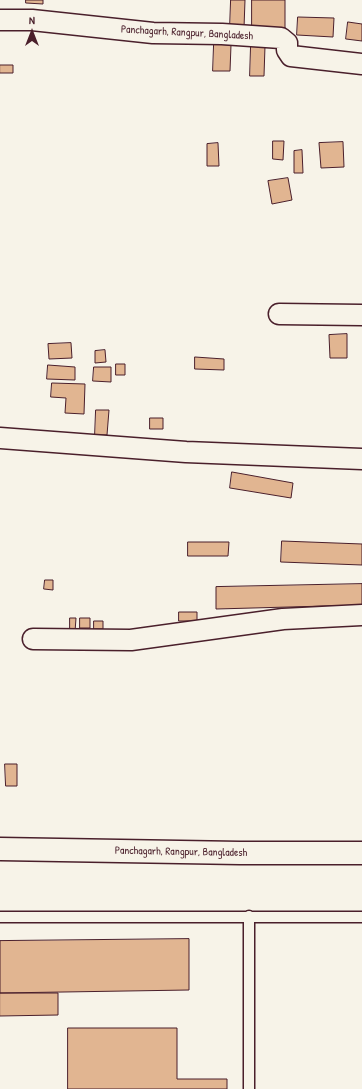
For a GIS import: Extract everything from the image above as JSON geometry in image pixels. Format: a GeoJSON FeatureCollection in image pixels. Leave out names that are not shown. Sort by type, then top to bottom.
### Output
{"type":"FeatureCollection","features":[{"type":"Feature","properties":{"kind":"street","name":"Panchagarh, Rangpur, Bangladesh"},"geometry":{"type":"LineString","coordinates":[[0,20],[32,20],[153,33],[222,34],[281,38],[286,43],[287,50],[291,56],[362,64]]}},
{"type":"Feature","properties":{"kind":"street"},"geometry":{"type":"LineString","coordinates":[[279,314],[362,315]]}},
{"type":"Feature","properties":{"kind":"street"},"geometry":{"type":"LineString","coordinates":[[0,438],[186,452],[362,458]]}},
{"type":"Feature","properties":{"kind":"street"},"geometry":{"type":"LineString","coordinates":[[33,639],[131,640],[283,619],[362,615]]}},
{"type":"Feature","properties":{"kind":"street","name":"Panchagarh, Rangpur, Bangladesh"},"geometry":{"type":"LineString","coordinates":[[0,849],[240,853],[362,852]]}},
{"type":"Feature","properties":{"kind":"lane"},"geometry":{"type":"LineString","coordinates":[[248,916],[249,1089]]}},
{"type":"Feature","properties":{"kind":"lane"},"geometry":{"type":"LineString","coordinates":[[0,917],[362,917]]}},
{"type":"Feature","properties":{"kind":"building"},"geometry":{"type":"Polygon","coordinates":[[[26,0],[43,0],[43,4],[26,3],[26,0]]]}},
{"type":"Feature","properties":{"kind":"building"},"geometry":{"type":"Polygon","coordinates":[[[231,0],[245,0],[244,28],[230,27],[231,0]]]}},
{"type":"Feature","properties":{"kind":"building"},"geometry":{"type":"Polygon","coordinates":[[[252,0],[285,0],[285,28],[252,27],[252,0]]]}},
{"type":"Feature","properties":{"kind":"building"},"geometry":{"type":"Polygon","coordinates":[[[298,17],[334,18],[333,37],[297,35],[298,17]]]}},
{"type":"Feature","properties":{"kind":"building"},"geometry":{"type":"Polygon","coordinates":[[[348,22],[362,24],[362,41],[346,39],[348,22]]]}},
{"type":"Feature","properties":{"kind":"building"},"geometry":{"type":"Polygon","coordinates":[[[214,44],[231,45],[230,71],[213,71],[214,44]]]}},
{"type":"Feature","properties":{"kind":"building"},"geometry":{"type":"Polygon","coordinates":[[[251,45],[265,46],[264,76],[250,76],[251,45]]]}},
{"type":"Feature","properties":{"kind":"building"},"geometry":{"type":"Polygon","coordinates":[[[0,65],[13,65],[13,73],[0,73],[0,65]]]}},
{"type":"Feature","properties":{"kind":"building"},"geometry":{"type":"Polygon","coordinates":[[[273,141],[284,141],[283,160],[273,159],[273,141]]]}},
{"type":"Feature","properties":{"kind":"building"},"geometry":{"type":"Polygon","coordinates":[[[343,142],[344,167],[321,168],[319,143],[343,142]]]}},
{"type":"Feature","properties":{"kind":"building"},"geometry":{"type":"Polygon","coordinates":[[[218,143],[219,166],[207,166],[207,144],[218,143]]]}},
{"type":"Feature","properties":{"kind":"building"},"geometry":{"type":"Polygon","coordinates":[[[302,150],[303,173],[294,173],[294,151],[302,150]]]}},
{"type":"Feature","properties":{"kind":"building"},"geometry":{"type":"Polygon","coordinates":[[[288,178],[292,200],[272,204],[268,181],[288,178]]]}},
{"type":"Feature","properties":{"kind":"building"},"geometry":{"type":"Polygon","coordinates":[[[347,334],[347,358],[330,358],[329,335],[347,334]]]}},
{"type":"Feature","properties":{"kind":"building"},"geometry":{"type":"Polygon","coordinates":[[[71,343],[72,358],[49,359],[48,344],[71,343]]]}},
{"type":"Feature","properties":{"kind":"building"},"geometry":{"type":"Polygon","coordinates":[[[105,350],[106,362],[95,363],[95,351],[105,350]]]}},
{"type":"Feature","properties":{"kind":"building"},"geometry":{"type":"Polygon","coordinates":[[[195,357],[224,359],[224,370],[195,369],[195,357]]]}},
{"type":"Feature","properties":{"kind":"building"},"geometry":{"type":"Polygon","coordinates":[[[116,364],[125,364],[125,375],[116,375],[116,364]]]}},
{"type":"Feature","properties":{"kind":"building"},"geometry":{"type":"Polygon","coordinates":[[[48,365],[75,367],[75,380],[47,379],[48,365]]]}},
{"type":"Feature","properties":{"kind":"building"},"geometry":{"type":"Polygon","coordinates":[[[94,367],[111,367],[111,382],[93,381],[94,367]]]}},
{"type":"Feature","properties":{"kind":"building"},"geometry":{"type":"Polygon","coordinates":[[[52,383],[85,384],[84,414],[65,413],[66,398],[51,397],[52,383]]]}},
{"type":"Feature","properties":{"kind":"building"},"geometry":{"type":"Polygon","coordinates":[[[96,410],[109,410],[107,435],[95,435],[96,410]]]}},
{"type":"Feature","properties":{"kind":"building"},"geometry":{"type":"Polygon","coordinates":[[[150,418],[163,418],[163,429],[150,429],[150,418]]]}},
{"type":"Feature","properties":{"kind":"building"},"geometry":{"type":"Polygon","coordinates":[[[232,472],[293,483],[291,498],[230,488],[232,472]]]}},
{"type":"Feature","properties":{"kind":"building"},"geometry":{"type":"Polygon","coordinates":[[[282,541],[362,544],[362,565],[281,562],[282,541]]]}},
{"type":"Feature","properties":{"kind":"building"},"geometry":{"type":"Polygon","coordinates":[[[188,542],[229,542],[228,556],[188,556],[188,542]]]}},
{"type":"Feature","properties":{"kind":"building"},"geometry":{"type":"Polygon","coordinates":[[[45,580],[53,580],[53,590],[44,589],[45,580]]]}},
{"type":"Feature","properties":{"kind":"building"},"geometry":{"type":"Polygon","coordinates":[[[362,584],[362,605],[216,609],[216,587],[362,584]]]}},
{"type":"Feature","properties":{"kind":"building"},"geometry":{"type":"Polygon","coordinates":[[[179,612],[197,612],[197,621],[179,621],[179,612]]]}},
{"type":"Feature","properties":{"kind":"building"},"geometry":{"type":"Polygon","coordinates":[[[70,618],[76,618],[75,632],[70,631],[70,618]]]}},
{"type":"Feature","properties":{"kind":"building"},"geometry":{"type":"Polygon","coordinates":[[[80,618],[90,618],[90,628],[80,628],[80,618]]]}},
{"type":"Feature","properties":{"kind":"building"},"geometry":{"type":"Polygon","coordinates":[[[94,621],[103,621],[103,629],[94,629],[94,621]]]}},
{"type":"Feature","properties":{"kind":"building"},"geometry":{"type":"Polygon","coordinates":[[[5,764],[17,764],[17,786],[6,786],[5,764]]]}},
{"type":"Feature","properties":{"kind":"building"},"geometry":{"type":"Polygon","coordinates":[[[189,939],[189,990],[0,993],[0,941],[189,939]]]}},
{"type":"Feature","properties":{"kind":"building"},"geometry":{"type":"Polygon","coordinates":[[[0,993],[58,993],[58,1015],[0,1016],[0,993]]]}},
{"type":"Feature","properties":{"kind":"building"},"geometry":{"type":"Polygon","coordinates":[[[68,1028],[177,1028],[177,1079],[227,1079],[227,1089],[68,1089],[68,1028]]]}}]}
